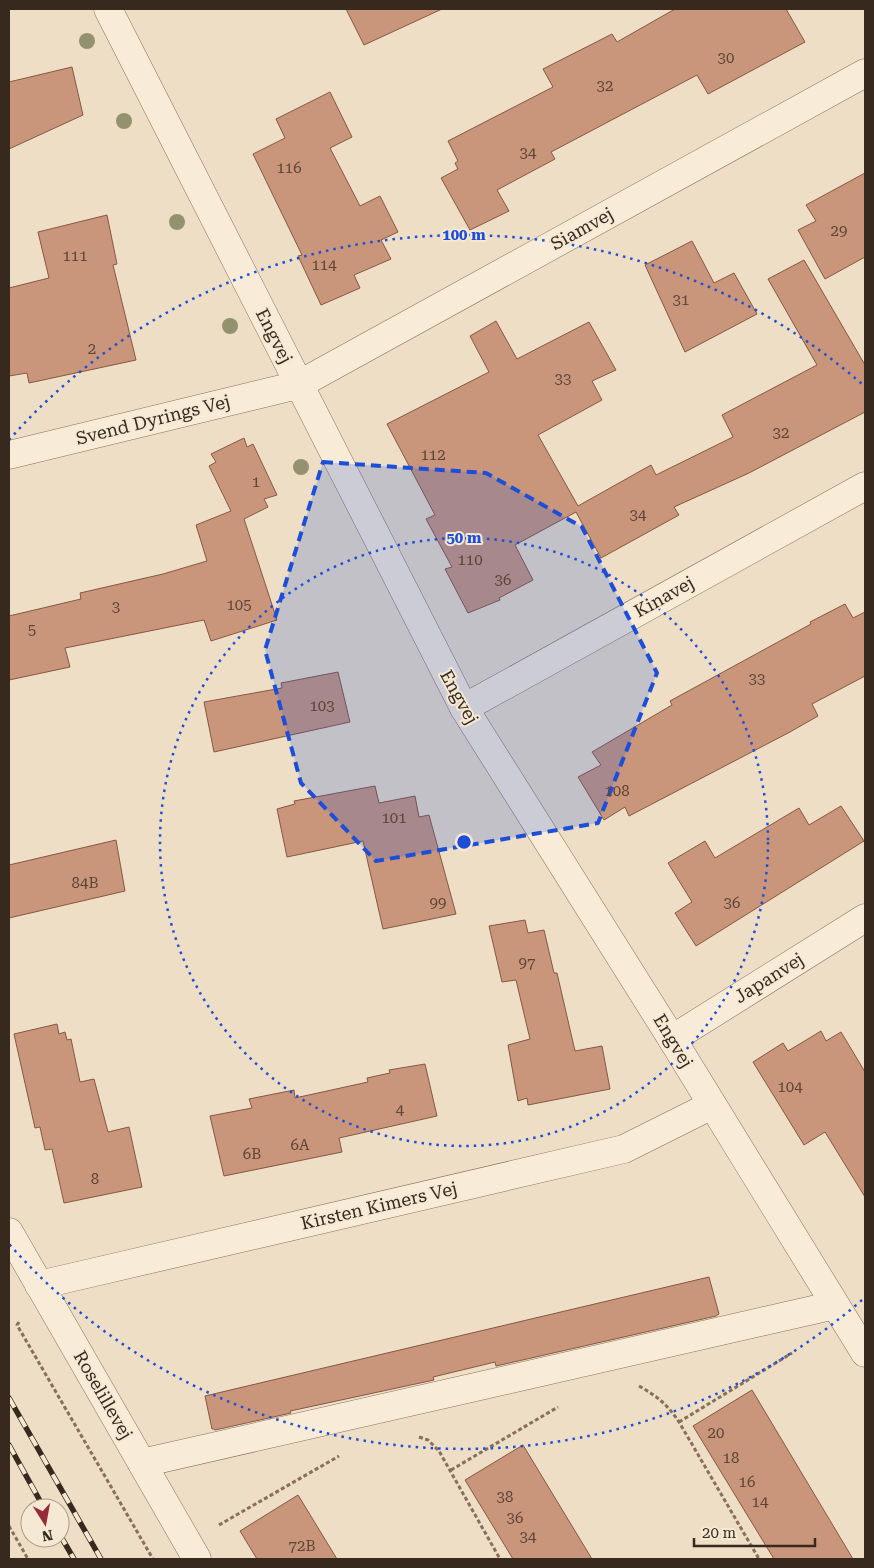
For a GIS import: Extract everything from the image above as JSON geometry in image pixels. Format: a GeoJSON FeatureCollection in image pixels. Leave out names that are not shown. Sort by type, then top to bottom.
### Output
{"type":"FeatureCollection","features":[{"type":"Feature","properties":{"kind":"street","name":"Engvej"},"geometry":{"type":"LineString","coordinates":[[108,9],[464,708],[672,1039],[865,1353]]}},
{"type":"Feature","properties":{"kind":"street","name":"Siamvej"},"geometry":{"type":"LineString","coordinates":[[298,384],[865,73]]}},
{"type":"Feature","properties":{"kind":"street","name":"Svend Dyrings Vej"},"geometry":{"type":"LineString","coordinates":[[9,455],[298,384]]}},
{"type":"Feature","properties":{"kind":"street","name":"Kinavej"},"geometry":{"type":"LineString","coordinates":[[464,708],[865,486]]}},
{"type":"Feature","properties":{"kind":"street","name":"Japanvej"},"geometry":{"type":"LineString","coordinates":[[672,1039],[865,918]]}},
{"type":"Feature","properties":{"kind":"street","name":"Kirsten Kimers Vej"},"geometry":{"type":"LineString","coordinates":[[39,1285],[624,1149],[712,1105]]}},
{"type":"Feature","properties":{"kind":"street","name":"Roselillevej"},"geometry":{"type":"LineString","coordinates":[[9,1232],[192,1551]]}},
{"type":"Feature","properties":{"kind":"street"},"geometry":{"type":"LineString","coordinates":[[142,1463],[835,1305]]}},
{"type":"Feature","properties":{"kind":"path"},"geometry":{"type":"LineString","coordinates":[[679,1422],[803,1346],[788,1316]]}},
{"type":"Feature","properties":{"kind":"path"},"geometry":{"type":"LineString","coordinates":[[632,1385],[638,1386],[658,1397],[668,1406],[759,1559]]}},
{"type":"Feature","properties":{"kind":"path"},"geometry":{"type":"LineString","coordinates":[[451,1470],[562,1404]]}},
{"type":"Feature","properties":{"kind":"path"},"geometry":{"type":"LineString","coordinates":[[414,1435],[428,1440],[439,1450],[500,1559]]}},
{"type":"Feature","properties":{"kind":"path"},"geometry":{"type":"LineString","coordinates":[[192,1551],[342,1455]]}},
{"type":"Feature","properties":{"kind":"path"},"geometry":{"type":"LineString","coordinates":[[9,1526],[28,1559]]}},
{"type":"Feature","properties":{"kind":"highlighted area"},"geometry":{"type":"Polygon","coordinates":[[[323,462],[486,473],[582,527],[657,673],[598,823],[376,861],[301,783],[265,650],[323,462]]]}},
{"type":"Feature","properties":{"kind":"building"},"geometry":{"type":"Polygon","coordinates":[[[346,9],[442,9],[364,45],[346,9]]]}},
{"type":"Feature","properties":{"kind":"building"},"geometry":{"type":"Polygon","coordinates":[[[675,9],[786,9],[805,42],[708,94],[697,75],[551,152],[555,159],[497,190],[509,211],[470,230],[441,178],[458,169],[455,163],[458,161],[448,141],[553,87],[543,69],[612,34],[617,42],[675,9]]]}},
{"type":"Feature","properties":{"kind":"building"},"geometry":{"type":"Polygon","coordinates":[[[72,67],[83,115],[9,149],[9,82],[72,67]]]}},
{"type":"Feature","properties":{"kind":"building"},"geometry":{"type":"Polygon","coordinates":[[[330,92],[352,137],[330,148],[360,206],[380,196],[398,232],[381,240],[391,259],[354,275],[360,288],[321,305],[298,256],[302,255],[253,154],[285,138],[276,119],[330,92]]]}},
{"type":"Feature","properties":{"kind":"building"},"geometry":{"type":"Polygon","coordinates":[[[865,173],[865,257],[825,279],[798,230],[816,221],[806,205],[865,173]]]}},
{"type":"Feature","properties":{"kind":"building"},"geometry":{"type":"Polygon","coordinates":[[[107,215],[117,264],[113,265],[136,360],[29,383],[27,373],[9,376],[9,288],[49,278],[38,232],[107,215]]]}},
{"type":"Feature","properties":{"kind":"building"},"geometry":{"type":"Polygon","coordinates":[[[692,241],[714,283],[734,273],[757,314],[685,352],[645,265],[692,241]]]}},
{"type":"Feature","properties":{"kind":"building"},"geometry":{"type":"Polygon","coordinates":[[[804,260],[865,365],[865,412],[749,473],[674,507],[679,515],[601,558],[576,512],[515,545],[533,580],[499,598],[500,600],[468,613],[445,569],[452,567],[426,519],[435,515],[387,424],[489,372],[470,336],[496,321],[517,359],[589,322],[616,370],[592,381],[602,400],[538,435],[578,506],[651,465],[656,475],[733,437],[722,415],[817,365],[768,279],[804,260]]]}},
{"type":"Feature","properties":{"kind":"building"},"geometry":{"type":"Polygon","coordinates":[[[244,438],[247,447],[253,444],[277,495],[264,499],[268,507],[244,519],[277,620],[211,641],[204,620],[65,648],[70,667],[9,680],[9,616],[81,599],[80,593],[163,574],[207,561],[196,525],[231,511],[209,466],[216,462],[211,454],[244,438]]]}},
{"type":"Feature","properties":{"kind":"building"},"geometry":{"type":"Polygon","coordinates":[[[845,604],[853,618],[865,612],[865,676],[812,704],[818,716],[790,732],[629,816],[625,807],[604,820],[578,777],[601,765],[592,752],[672,705],[670,701],[845,604]]]}},
{"type":"Feature","properties":{"kind":"building"},"geometry":{"type":"Polygon","coordinates":[[[338,672],[350,722],[214,752],[204,702],[282,688],[281,683],[338,672]]]}},
{"type":"Feature","properties":{"kind":"building"},"geometry":{"type":"Polygon","coordinates":[[[375,786],[379,803],[415,796],[419,817],[429,815],[456,914],[383,929],[363,841],[287,857],[277,809],[295,804],[294,801],[375,786]]]}},
{"type":"Feature","properties":{"kind":"building"},"geometry":{"type":"Polygon","coordinates":[[[841,806],[864,841],[696,946],[675,913],[692,902],[668,863],[705,841],[715,858],[799,808],[809,825],[841,806]]]}},
{"type":"Feature","properties":{"kind":"building"},"geometry":{"type":"Polygon","coordinates":[[[116,840],[125,891],[9,918],[9,865],[116,840]]]}},
{"type":"Feature","properties":{"kind":"building"},"geometry":{"type":"Polygon","coordinates":[[[525,920],[528,933],[544,930],[554,973],[557,973],[575,1051],[602,1046],[610,1089],[528,1105],[527,1098],[518,1101],[508,1045],[530,1039],[516,980],[502,982],[489,926],[525,920]]]}},
{"type":"Feature","properties":{"kind":"building"},"geometry":{"type":"Polygon","coordinates":[[[57,1024],[59,1034],[65,1032],[67,1040],[71,1039],[80,1082],[94,1079],[108,1132],[129,1127],[142,1187],[64,1203],[52,1149],[45,1150],[40,1127],[35,1128],[14,1034],[57,1024]]]}},
{"type":"Feature","properties":{"kind":"building"},"geometry":{"type":"Polygon","coordinates":[[[821,1031],[826,1041],[841,1032],[865,1072],[865,1197],[825,1132],[804,1145],[753,1062],[783,1043],[788,1051],[821,1031]]]}},
{"type":"Feature","properties":{"kind":"building"},"geometry":{"type":"Polygon","coordinates":[[[425,1064],[437,1116],[339,1138],[342,1152],[224,1176],[210,1116],[252,1108],[249,1099],[294,1090],[295,1098],[368,1082],[367,1078],[390,1073],[389,1070],[425,1064]]]}},
{"type":"Feature","properties":{"kind":"building"},"geometry":{"type":"Polygon","coordinates":[[[709,1277],[719,1314],[716,1316],[496,1366],[495,1362],[433,1377],[434,1380],[290,1411],[291,1413],[215,1430],[212,1429],[205,1396],[709,1277]]]}},
{"type":"Feature","properties":{"kind":"building"},"geometry":{"type":"Polygon","coordinates":[[[752,1390],[853,1559],[774,1559],[693,1426],[752,1390]]]}},
{"type":"Feature","properties":{"kind":"building"},"geometry":{"type":"Polygon","coordinates":[[[523,1445],[592,1559],[513,1559],[465,1480],[523,1445]]]}},
{"type":"Feature","properties":{"kind":"building"},"geometry":{"type":"Polygon","coordinates":[[[298,1495],[337,1559],[257,1559],[240,1531],[298,1495]]]}},
{"type":"Feature","properties":{"kind":"railway"},"geometry":{"type":"LineString","coordinates":[[9,1398],[101,1559]]}},
{"type":"Feature","properties":{"kind":"railway"},"geometry":{"type":"LineString","coordinates":[[9,1445],[38,1498]]}},
{"type":"Feature","properties":{"kind":"railway"},"geometry":{"type":"LineString","coordinates":[[68,1548],[74,1559]]}}]}
